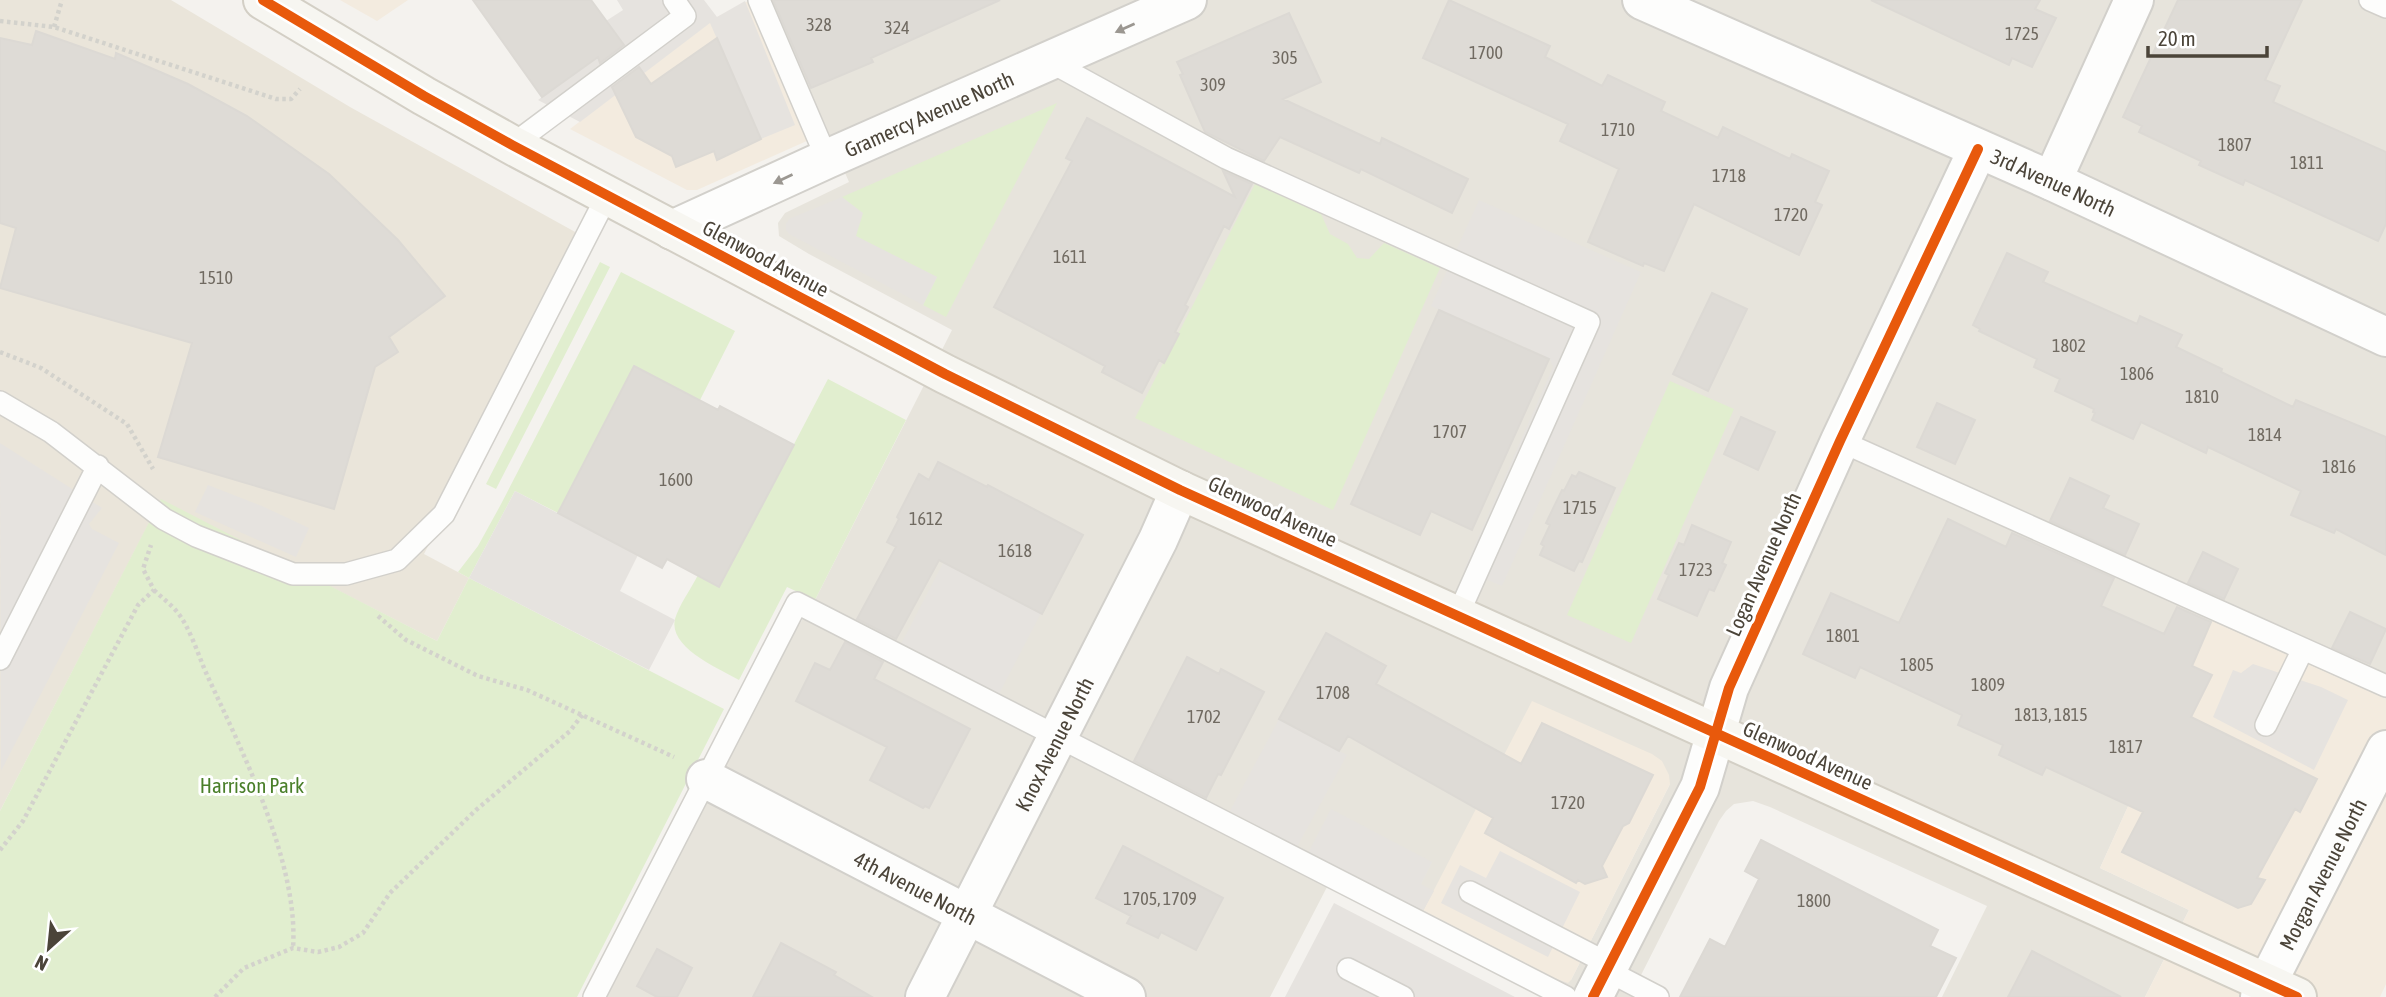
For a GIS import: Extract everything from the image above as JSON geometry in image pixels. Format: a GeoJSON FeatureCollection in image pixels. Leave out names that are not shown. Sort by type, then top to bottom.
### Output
{"type":"FeatureCollection","features":[{"type":"Feature","properties":{"kind":"street","name":"Glenwood Avenue"},"geometry":{"type":"LineString","coordinates":[[263,0],[424,96],[607,196],[945,374],[1180,490],[2275,993]]}},
{"type":"Feature","properties":{"kind":"street","name":"Gramercy Avenue North"},"geometry":{"type":"LineString","coordinates":[[672,230],[1187,0]]}},
{"type":"Feature","properties":{"kind":"street","name":"3rd Avenue North"},"geometry":{"type":"LineString","coordinates":[[1642,0],[2052,181],[2386,337]]}},
{"type":"Feature","properties":{"kind":"street"},"geometry":{"type":"LineString","coordinates":[[2052,181],[2134,0]]}},
{"type":"Feature","properties":{"kind":"street","name":"Logan Avenue North"},"geometry":{"type":"LineString","coordinates":[[1603,977],[1699,787],[1729,688],[1840,441],[1978,149]]}},
{"type":"Feature","properties":{"kind":"street","name":"Knox Avenue North"},"geometry":{"type":"LineString","coordinates":[[925,997],[1158,540],[1180,490]]}},
{"type":"Feature","properties":{"kind":"street","name":"Morgan Avenue North"},"geometry":{"type":"LineString","coordinates":[[2275,993],[2386,750]]}},
{"type":"Feature","properties":{"kind":"street","name":"4th Avenue North"},"geometry":{"type":"LineString","coordinates":[[706,779],[1126,997]]}},
{"type":"Feature","properties":{"kind":"lane"},"geometry":{"type":"LineString","coordinates":[[512,145],[685,16],[674,0]]}},
{"type":"Feature","properties":{"kind":"lane"},"geometry":{"type":"LineString","coordinates":[[759,0],[827,159]]}},
{"type":"Feature","properties":{"kind":"lane"},"geometry":{"type":"LineString","coordinates":[[2370,0],[2386,7]]}},
{"type":"Feature","properties":{"kind":"lane"},"geometry":{"type":"LineString","coordinates":[[1049,61],[1226,158],[1589,321],[1457,617]]}},
{"type":"Feature","properties":{"kind":"lane"},"geometry":{"type":"LineString","coordinates":[[0,402],[51,432],[164,519],[196,536],[293,574],[346,574],[397,560],[444,514],[607,196]]}},
{"type":"Feature","properties":{"kind":"lane"},"geometry":{"type":"LineString","coordinates":[[1840,441],[2386,686]]}},
{"type":"Feature","properties":{"kind":"lane"},"geometry":{"type":"LineString","coordinates":[[0,659],[98,466]]}},
{"type":"Feature","properties":{"kind":"lane"},"geometry":{"type":"LineString","coordinates":[[594,997],[797,603],[1566,997]]}},
{"type":"Feature","properties":{"kind":"lane"},"geometry":{"type":"LineString","coordinates":[[2266,725],[2303,649]]}},
{"type":"Feature","properties":{"kind":"lane"},"geometry":{"type":"LineString","coordinates":[[1470,892],[1603,977],[1658,997]]}},
{"type":"Feature","properties":{"kind":"lane"},"geometry":{"type":"LineString","coordinates":[[1348,969],[1403,997]]}},
{"type":"Feature","properties":{"kind":"path"},"geometry":{"type":"LineString","coordinates":[[54,27],[62,0]]}},
{"type":"Feature","properties":{"kind":"path"},"geometry":{"type":"LineString","coordinates":[[0,21],[54,27],[276,99],[291,99],[300,89]]}},
{"type":"Feature","properties":{"kind":"path"},"geometry":{"type":"LineString","coordinates":[[0,352],[41,368],[127,425],[151,467],[177,488],[148,551],[143,569],[155,590],[179,614],[236,737],[269,818],[290,895],[294,927],[293,948]]}},
{"type":"Feature","properties":{"kind":"path"},"geometry":{"type":"LineString","coordinates":[[0,850],[23,821],[138,605],[155,590]]}},
{"type":"Feature","properties":{"kind":"path"},"geometry":{"type":"LineString","coordinates":[[378,616],[407,640],[478,676],[527,690],[583,714],[672,755],[706,779]]}},
{"type":"Feature","properties":{"kind":"path"},"geometry":{"type":"LineString","coordinates":[[215,997],[244,968],[293,948],[318,951],[339,947],[363,933],[390,893],[476,810],[570,732],[583,714]]}},
{"type":"Feature","properties":{"kind":"shaded area"},"geometry":{"type":"Polygon","coordinates":[[[0,0],[171,0],[350,107],[586,238],[424,554],[469,578],[437,641],[161,500],[0,811],[0,0]]]}},
{"type":"Feature","properties":{"kind":"shaded area"},"geometry":{"type":"Polygon","coordinates":[[[340,0],[408,0],[377,21],[340,0]]]}},
{"type":"Feature","properties":{"kind":"shaded area"},"geometry":{"type":"Polygon","coordinates":[[[617,0],[704,0],[717,17],[745,1],[795,125],[761,139],[710,23],[580,122],[538,100],[620,41],[606,21],[623,10],[617,0]]]}},
{"type":"Feature","properties":{"kind":"shaded area"},"geometry":{"type":"Polygon","coordinates":[[[750,0],[809,140],[697,190],[687,190],[570,129],[717,17],[750,0]]]}},
{"type":"Feature","properties":{"kind":"shaded area"},"geometry":{"type":"Polygon","coordinates":[[[770,0],[2386,0],[2386,699],[2212,622],[2100,868],[2189,910],[2145,997],[1942,997],[1987,906],[1753,801],[1734,804],[1719,821],[1636,985],[1658,997],[1541,997],[1327,887],[1270,997],[605,997],[788,642],[815,600],[952,330],[779,236],[778,223],[785,213],[849,182],[770,0]],[[1670,784],[1445,870],[1423,913],[1571,980],[1670,784]]]}},
{"type":"Feature","properties":{"kind":"shaded area"},"geometry":{"type":"Polygon","coordinates":[[[842,197],[863,213],[856,236],[937,277],[923,305],[786,230],[789,219],[842,197]]]}},
{"type":"Feature","properties":{"kind":"shaded area"},"geometry":{"type":"Polygon","coordinates":[[[1479,200],[1641,272],[1502,586],[1464,570],[1553,367],[1549,358],[1431,306],[1479,200]]]}},
{"type":"Feature","properties":{"kind":"shaded area"},"geometry":{"type":"Polygon","coordinates":[[[0,443],[102,508],[89,524],[92,529],[119,543],[1,771],[0,443]]]}},
{"type":"Feature","properties":{"kind":"shaded area"},"geometry":{"type":"Polygon","coordinates":[[[208,485],[309,528],[296,557],[195,512],[208,485]]]}},
{"type":"Feature","properties":{"kind":"shaded area"},"geometry":{"type":"Polygon","coordinates":[[[515,491],[638,555],[620,591],[675,620],[649,670],[469,578],[515,491]]]}},
{"type":"Feature","properties":{"kind":"shaded area"},"geometry":{"type":"Polygon","coordinates":[[[943,563],[1041,613],[999,694],[901,644],[943,563]]]}},
{"type":"Feature","properties":{"kind":"shaded area"},"geometry":{"type":"Polygon","coordinates":[[[2212,621],[2386,699],[2386,984],[2380,997],[2145,997],[2189,910],[2100,868],[2212,621]]]}},
{"type":"Feature","properties":{"kind":"shaded area"},"geometry":{"type":"Polygon","coordinates":[[[2253,664],[2321,687],[2348,700],[2314,770],[2213,717],[2233,670],[2241,673],[2253,664]]]}},
{"type":"Feature","properties":{"kind":"shaded area"},"geometry":{"type":"Polygon","coordinates":[[[1532,701],[1652,754],[1662,761],[1669,775],[1670,784],[1568,983],[1543,974],[1422,913],[1532,701]]]}},
{"type":"Feature","properties":{"kind":"shaded area"},"geometry":{"type":"Polygon","coordinates":[[[1279,719],[1347,755],[1297,847],[1230,811],[1279,719]]]}},
{"type":"Feature","properties":{"kind":"shaded area"},"geometry":{"type":"Polygon","coordinates":[[[1331,809],[1432,862],[1421,884],[1434,891],[1422,913],[1308,853],[1331,809]]]}},
{"type":"Feature","properties":{"kind":"shaded area"},"geometry":{"type":"Polygon","coordinates":[[[1500,851],[1580,892],[1548,957],[1441,903],[1460,865],[1486,878],[1500,851]]]}},
{"type":"Feature","properties":{"kind":"shaded area"},"geometry":{"type":"Polygon","coordinates":[[[1334,903],[1515,997],[1285,997],[1334,903]]]}},
{"type":"Feature","properties":{"kind":"green space"},"geometry":{"type":"Polygon","coordinates":[[[1057,103],[946,317],[923,305],[937,277],[855,236],[842,197],[1057,103]]]}},
{"type":"Feature","properties":{"kind":"green space"},"geometry":{"type":"Polygon","coordinates":[[[1255,184],[1321,214],[1330,234],[1348,244],[1357,258],[1369,259],[1384,243],[1440,268],[1333,510],[1135,418],[1255,184]]]}},
{"type":"Feature","properties":{"kind":"green space"},"geometry":{"type":"Polygon","coordinates":[[[600,262],[610,267],[496,489],[486,484],[600,262]]]}},
{"type":"Feature","properties":{"kind":"green space"},"geometry":{"type":"Polygon","coordinates":[[[621,272],[735,331],[700,400],[634,367],[558,513],[515,491],[469,578],[458,572],[478,546],[500,506],[621,272]]]}},
{"type":"Feature","properties":{"kind":"green space"},"geometry":{"type":"Polygon","coordinates":[[[828,379],[906,420],[815,600],[787,587],[739,680],[687,648],[679,639],[675,619],[698,575],[720,586],[828,379]]]}},
{"type":"Feature","properties":{"kind":"green space"},"geometry":{"type":"Polygon","coordinates":[[[1670,381],[1734,409],[1631,643],[1567,615],[1670,381]]]}},
{"type":"Feature","properties":{"kind":"green space","name":"Harrison Park"},"geometry":{"type":"Polygon","coordinates":[[[161,499],[437,641],[469,578],[724,709],[577,997],[0,997],[0,811],[161,499]]]}},
{"type":"Feature","properties":{"kind":"building"},"geometry":{"type":"Polygon","coordinates":[[[473,0],[591,0],[624,45],[600,63],[598,57],[542,97],[473,0]]]}},
{"type":"Feature","properties":{"kind":"building"},"geometry":{"type":"Polygon","coordinates":[[[773,0],[1000,0],[871,58],[873,62],[811,88],[773,0]]]}},
{"type":"Feature","properties":{"kind":"building"},"geometry":{"type":"Polygon","coordinates":[[[1449,0],[1550,46],[1545,57],[1602,86],[1608,75],[1665,102],[1661,111],[1718,138],[1723,127],[1790,159],[1792,154],[1829,171],[1815,202],[1822,205],[1799,255],[1694,204],[1664,271],[1644,263],[1643,266],[1588,242],[1619,169],[1560,141],[1568,124],[1423,58],[1449,0]]]}},
{"type":"Feature","properties":{"kind":"building"},"geometry":{"type":"Polygon","coordinates":[[[1871,0],[2040,0],[2035,9],[2056,18],[2032,67],[2012,58],[2009,65],[1871,0]]]}},
{"type":"Feature","properties":{"kind":"building"},"geometry":{"type":"Polygon","coordinates":[[[2178,0],[2302,0],[2265,80],[2280,86],[2273,102],[2386,152],[2386,224],[2378,241],[2245,180],[2243,185],[2199,165],[2201,161],[2139,132],[2142,126],[2123,117],[2178,0]]]}},
{"type":"Feature","properties":{"kind":"building"},"geometry":{"type":"Polygon","coordinates":[[[1289,13],[1321,82],[1283,99],[1380,144],[1382,138],[1468,179],[1452,213],[1361,169],[1359,173],[1280,137],[1264,161],[1205,132],[1177,62],[1289,13]]]}},
{"type":"Feature","properties":{"kind":"building"},"geometry":{"type":"Polygon","coordinates":[[[36,31],[115,59],[116,53],[188,84],[247,116],[329,174],[398,240],[445,296],[389,337],[398,352],[375,367],[334,509],[158,457],[192,343],[0,288],[16,228],[0,223],[0,38],[32,45],[36,31]]]}},
{"type":"Feature","properties":{"kind":"building"},"geometry":{"type":"Polygon","coordinates":[[[717,38],[761,139],[717,160],[714,151],[676,167],[672,156],[636,137],[612,87],[639,67],[651,84],[717,38]]]}},
{"type":"Feature","properties":{"kind":"building"},"geometry":{"type":"Polygon","coordinates":[[[1087,118],[1235,197],[1223,171],[1252,184],[1229,229],[1224,226],[1185,305],[1188,307],[1175,332],[1179,334],[1164,363],[1159,360],[1142,393],[1102,372],[1105,366],[994,307],[1072,161],[1066,158],[1087,118]]]}},
{"type":"Feature","properties":{"kind":"building"},"geometry":{"type":"Polygon","coordinates":[[[2007,253],[2048,272],[2043,282],[2137,324],[2140,316],[2182,335],[2176,347],[2293,407],[2296,400],[2386,437],[2386,555],[2336,529],[2334,533],[2291,515],[2301,491],[2208,447],[2206,453],[2141,422],[2133,439],[2092,420],[2094,409],[2055,391],[2060,379],[2034,367],[2037,359],[1979,331],[1980,329],[1973,325],[2007,253]]]}},
{"type":"Feature","properties":{"kind":"building"},"geometry":{"type":"Polygon","coordinates":[[[1712,293],[1747,309],[1708,391],[1673,374],[1712,293]]]}},
{"type":"Feature","properties":{"kind":"building"},"geometry":{"type":"Polygon","coordinates":[[[1439,310],[1549,359],[1472,530],[1431,511],[1420,535],[1351,504],[1439,310]]]}},
{"type":"Feature","properties":{"kind":"building"},"geometry":{"type":"Polygon","coordinates":[[[634,366],[718,410],[720,406],[794,445],[719,587],[667,559],[662,568],[558,513],[634,366]]]}},
{"type":"Feature","properties":{"kind":"building"},"geometry":{"type":"Polygon","coordinates":[[[1937,403],[1975,420],[1955,464],[1917,447],[1937,403]]]}},
{"type":"Feature","properties":{"kind":"building"},"geometry":{"type":"Polygon","coordinates":[[[1741,417],[1775,432],[1758,470],[1724,454],[1741,417]]]}},
{"type":"Feature","properties":{"kind":"building"},"geometry":{"type":"Polygon","coordinates":[[[938,462],[1083,535],[1042,614],[939,560],[896,639],[857,619],[896,547],[887,542],[919,474],[929,480],[938,462]]]}},
{"type":"Feature","properties":{"kind":"building"},"geometry":{"type":"Polygon","coordinates":[[[1579,472],[1615,488],[1582,562],[1579,561],[1574,571],[1540,555],[1544,546],[1541,544],[1550,525],[1546,523],[1562,490],[1564,491],[1572,475],[1576,477],[1579,472]]]}},
{"type":"Feature","properties":{"kind":"building"},"geometry":{"type":"Polygon","coordinates":[[[2070,478],[2109,496],[2103,508],[2139,524],[2125,555],[2050,521],[2070,478]]]}},
{"type":"Feature","properties":{"kind":"building"},"geometry":{"type":"Polygon","coordinates":[[[1948,519],[2006,547],[2012,533],[2114,578],[2101,606],[2164,634],[2177,607],[2211,622],[2192,666],[2212,675],[2191,717],[2317,779],[2300,812],[2295,809],[2257,878],[2265,880],[2251,904],[2238,908],[2122,852],[2143,812],[2046,767],[2042,775],[1999,755],[2003,745],[1958,725],[1962,715],[1860,667],[1855,678],[1803,654],[1831,593],[1899,623],[1948,519]]]}},
{"type":"Feature","properties":{"kind":"building"},"geometry":{"type":"Polygon","coordinates":[[[1692,525],[1731,542],[1722,563],[1726,565],[1714,591],[1709,589],[1697,616],[1658,599],[1669,575],[1665,573],[1679,543],[1684,545],[1692,525]]]}},
{"type":"Feature","properties":{"kind":"building"},"geometry":{"type":"Polygon","coordinates":[[[2203,552],[2238,569],[2224,599],[2188,583],[2203,552]]]}},
{"type":"Feature","properties":{"kind":"building"},"geometry":{"type":"Polygon","coordinates":[[[2350,612],[2386,629],[2370,664],[2332,648],[2350,612]]]}},
{"type":"Feature","properties":{"kind":"building"},"geometry":{"type":"Polygon","coordinates":[[[1326,633],[1386,666],[1376,684],[1521,764],[1542,723],[1653,775],[1629,823],[1623,826],[1602,866],[1607,877],[1585,884],[1578,880],[1576,883],[1485,833],[1493,818],[1348,736],[1339,751],[1279,719],[1326,633]]]}},
{"type":"Feature","properties":{"kind":"building"},"geometry":{"type":"Polygon","coordinates":[[[845,642],[883,662],[874,679],[970,729],[929,808],[923,808],[870,780],[887,747],[796,701],[815,663],[830,670],[845,642]]]}},
{"type":"Feature","properties":{"kind":"building"},"geometry":{"type":"Polygon","coordinates":[[[1187,657],[1219,674],[1221,669],[1264,692],[1221,775],[1218,774],[1206,798],[1134,761],[1187,657]]]}},
{"type":"Feature","properties":{"kind":"building"},"geometry":{"type":"Polygon","coordinates":[[[1761,840],[1938,930],[1930,946],[1956,958],[1936,997],[1680,997],[1710,939],[1725,947],[1759,879],[1745,871],[1761,840]]]}},
{"type":"Feature","properties":{"kind":"building"},"geometry":{"type":"Polygon","coordinates":[[[1123,846],[1223,898],[1196,950],[1161,932],[1158,938],[1127,923],[1131,916],[1096,898],[1123,846]]]}},
{"type":"Feature","properties":{"kind":"building"},"geometry":{"type":"Polygon","coordinates":[[[781,943],[836,972],[834,975],[872,997],[753,997],[781,943]]]}},
{"type":"Feature","properties":{"kind":"building"},"geometry":{"type":"Polygon","coordinates":[[[657,949],[692,968],[677,997],[657,997],[637,986],[657,949]]]}},
{"type":"Feature","properties":{"kind":"building"},"geometry":{"type":"Polygon","coordinates":[[[2032,951],[2121,997],[2008,997],[2032,951]]]}},
{"type":"Feature","properties":{"kind":"cycle path"},"geometry":{"type":"LineString","coordinates":[[263,0],[512,145],[945,374],[1180,490],[2297,997]]}},
{"type":"Feature","properties":{"kind":"cycle path"},"geometry":{"type":"LineString","coordinates":[[1593,997],[1700,787],[1729,688],[1840,441],[1978,149]]}}]}
